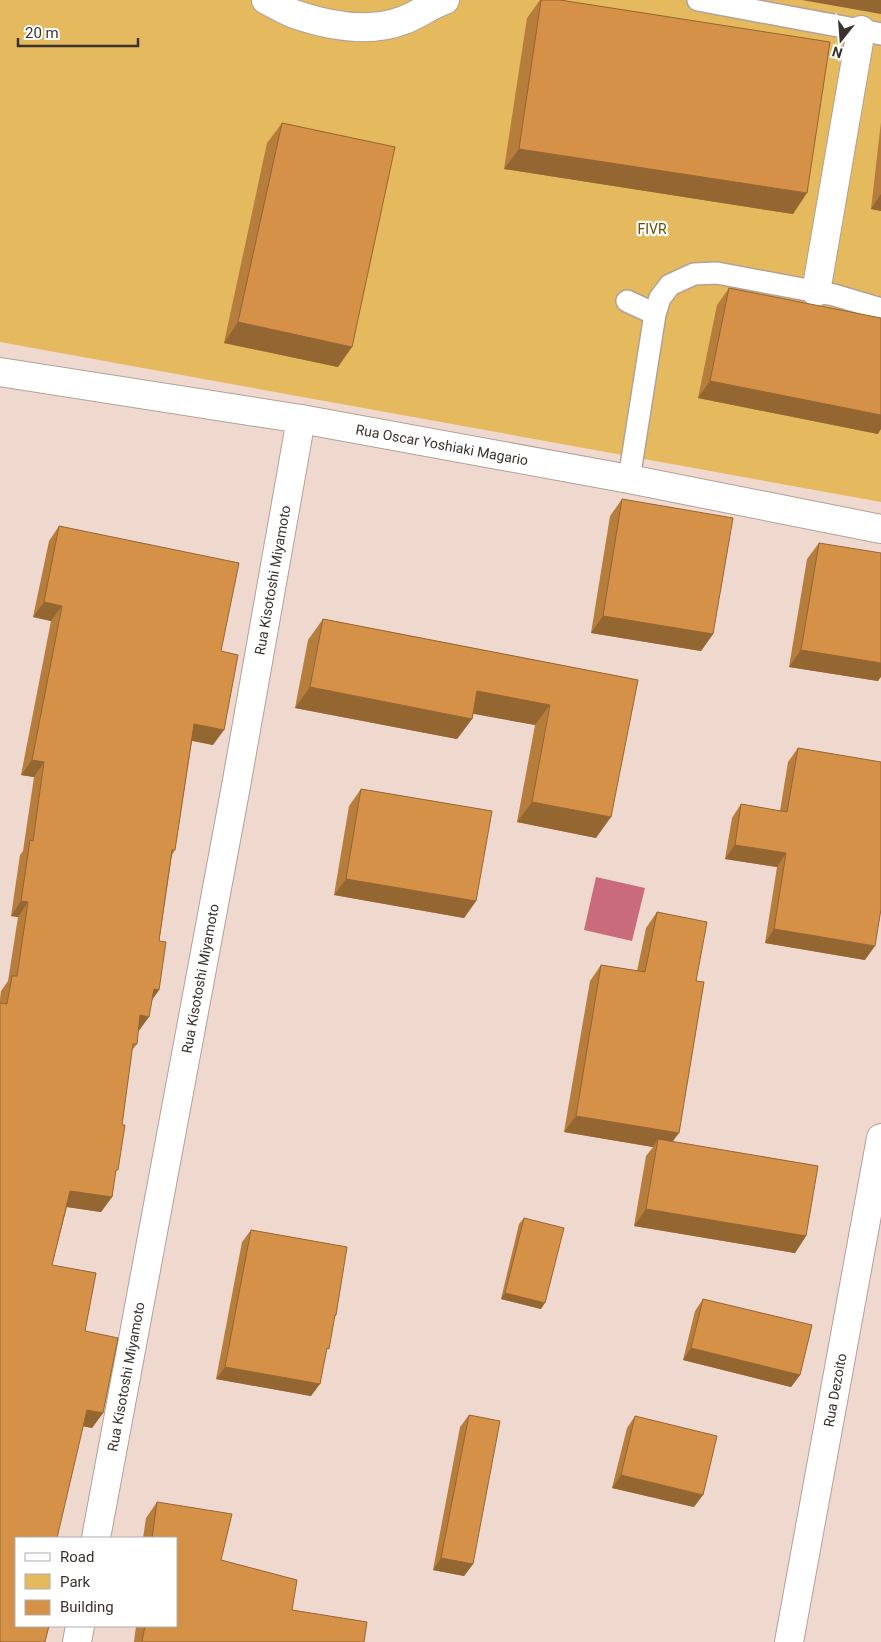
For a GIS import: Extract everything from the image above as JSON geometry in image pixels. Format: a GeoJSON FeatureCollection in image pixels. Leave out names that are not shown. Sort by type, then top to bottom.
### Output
{"type":"FeatureCollection","features":[{"type":"Feature","properties":{"kind":"street"},"geometry":{"type":"LineString","coordinates":[[266,0],[296,15],[331,24],[364,27],[392,24],[405,20],[431,5],[445,0]]}},
{"type":"Feature","properties":{"kind":"street"},"geometry":{"type":"LineString","coordinates":[[816,292],[871,32]]}},
{"type":"Feature","properties":{"kind":"street","name":"Rua Oscar Yoshiaki Magario"},"geometry":{"type":"LineString","coordinates":[[0,372],[301,419],[629,478],[881,529]]}},
{"type":"Feature","properties":{"kind":"street","name":"Rua Kisotoshi Miyamoto"},"geometry":{"type":"LineString","coordinates":[[96,1537],[236,786],[301,419]]}},
{"type":"Feature","properties":{"kind":"street","name":"Rua Dezoito"},"geometry":{"type":"LineString","coordinates":[[789,1642],[876,1189],[881,1138]]}},
{"type":"Feature","properties":{"kind":"street"},"geometry":{"type":"LineString","coordinates":[[77,1642],[80,1627]]}},
{"type":"Feature","properties":{"kind":"lane"},"geometry":{"type":"LineString","coordinates":[[698,0],[871,32]]}},
{"type":"Feature","properties":{"kind":"lane"},"geometry":{"type":"LineString","coordinates":[[629,478],[655,314],[664,291],[676,282],[694,274],[717,273],[834,295],[881,310]]}},
{"type":"Feature","properties":{"kind":"lane"},"geometry":{"type":"LineString","coordinates":[[627,301],[655,314]]}},
{"type":"Feature","properties":{"kind":"green space","name":"FIVR"},"geometry":{"type":"Polygon","coordinates":[[[0,0],[881,0],[881,502],[0,342],[0,0]]]}},
{"type":"Feature","properties":{"kind":"shaded area"},"geometry":{"type":"Polygon","coordinates":[[[596,877],[645,888],[632,941],[584,930],[596,877]]]}},
{"type":"Feature","properties":{"kind":"building"},"geometry":{"type":"Polygon","coordinates":[[[541,0],[560,0],[830,42],[807,193],[519,149],[541,0]]]}},
{"type":"Feature","properties":{"kind":"building"},"geometry":{"type":"Polygon","coordinates":[[[282,123],[395,147],[352,347],[238,322],[282,123]]]}},
{"type":"Feature","properties":{"kind":"building"},"geometry":{"type":"Polygon","coordinates":[[[729,288],[881,318],[881,415],[710,381],[729,288]]]}},
{"type":"Feature","properties":{"kind":"building"},"geometry":{"type":"Polygon","coordinates":[[[622,499],[733,518],[713,634],[603,616],[622,499]]]}},
{"type":"Feature","properties":{"kind":"building"},"geometry":{"type":"Polygon","coordinates":[[[59,526],[239,563],[221,651],[238,655],[224,730],[194,724],[175,850],[172,850],[159,941],[166,942],[159,990],[154,989],[149,1017],[140,1015],[137,1044],[133,1044],[122,1125],[125,1125],[112,1197],[70,1191],[52,1265],[96,1273],[85,1331],[118,1338],[103,1413],[87,1410],[57,1537],[15,1537],[15,1627],[49,1627],[45,1642],[0,1642],[0,1003],[7,1004],[12,976],[17,976],[28,902],[21,901],[30,840],[33,841],[44,762],[32,760],[62,606],[44,602],[59,526]]]}},
{"type":"Feature","properties":{"kind":"building"},"geometry":{"type":"Polygon","coordinates":[[[819,543],[881,553],[881,663],[801,650],[819,543]]]}},
{"type":"Feature","properties":{"kind":"building"},"geometry":{"type":"Polygon","coordinates":[[[323,619],[638,680],[611,817],[532,802],[550,705],[477,691],[472,719],[310,687],[323,619]]]}},
{"type":"Feature","properties":{"kind":"building"},"geometry":{"type":"Polygon","coordinates":[[[798,748],[881,762],[881,909],[875,946],[774,929],[786,853],[735,845],[741,804],[787,812],[798,748]]]}},
{"type":"Feature","properties":{"kind":"building"},"geometry":{"type":"Polygon","coordinates":[[[361,789],[492,811],[476,901],[346,879],[361,789]]]}},
{"type":"Feature","properties":{"kind":"building"},"geometry":{"type":"Polygon","coordinates":[[[657,912],[707,922],[696,981],[704,982],[679,1133],[576,1116],[601,965],[645,972],[657,912]]]}},
{"type":"Feature","properties":{"kind":"building"},"geometry":{"type":"Polygon","coordinates":[[[658,1139],[818,1166],[806,1236],[646,1209],[658,1139]]]}},
{"type":"Feature","properties":{"kind":"building"},"geometry":{"type":"Polygon","coordinates":[[[524,1218],[564,1228],[545,1303],[505,1293],[524,1218]]]}},
{"type":"Feature","properties":{"kind":"building"},"geometry":{"type":"Polygon","coordinates":[[[251,1230],[347,1247],[336,1315],[320,1384],[225,1367],[251,1230]]]}},
{"type":"Feature","properties":{"kind":"building"},"geometry":{"type":"Polygon","coordinates":[[[703,1299],[812,1325],[800,1375],[691,1348],[703,1299]]]}},
{"type":"Feature","properties":{"kind":"building"},"geometry":{"type":"Polygon","coordinates":[[[469,1415],[500,1421],[473,1564],[441,1558],[469,1415]]]}},
{"type":"Feature","properties":{"kind":"building"},"geometry":{"type":"Polygon","coordinates":[[[635,1416],[717,1436],[703,1495],[621,1475],[635,1416]]]}},
{"type":"Feature","properties":{"kind":"building"},"geometry":{"type":"Polygon","coordinates":[[[157,1502],[232,1514],[221,1560],[297,1580],[292,1610],[367,1622],[364,1642],[142,1642],[145,1627],[178,1627],[178,1537],[152,1537],[157,1502]]]}}]}
